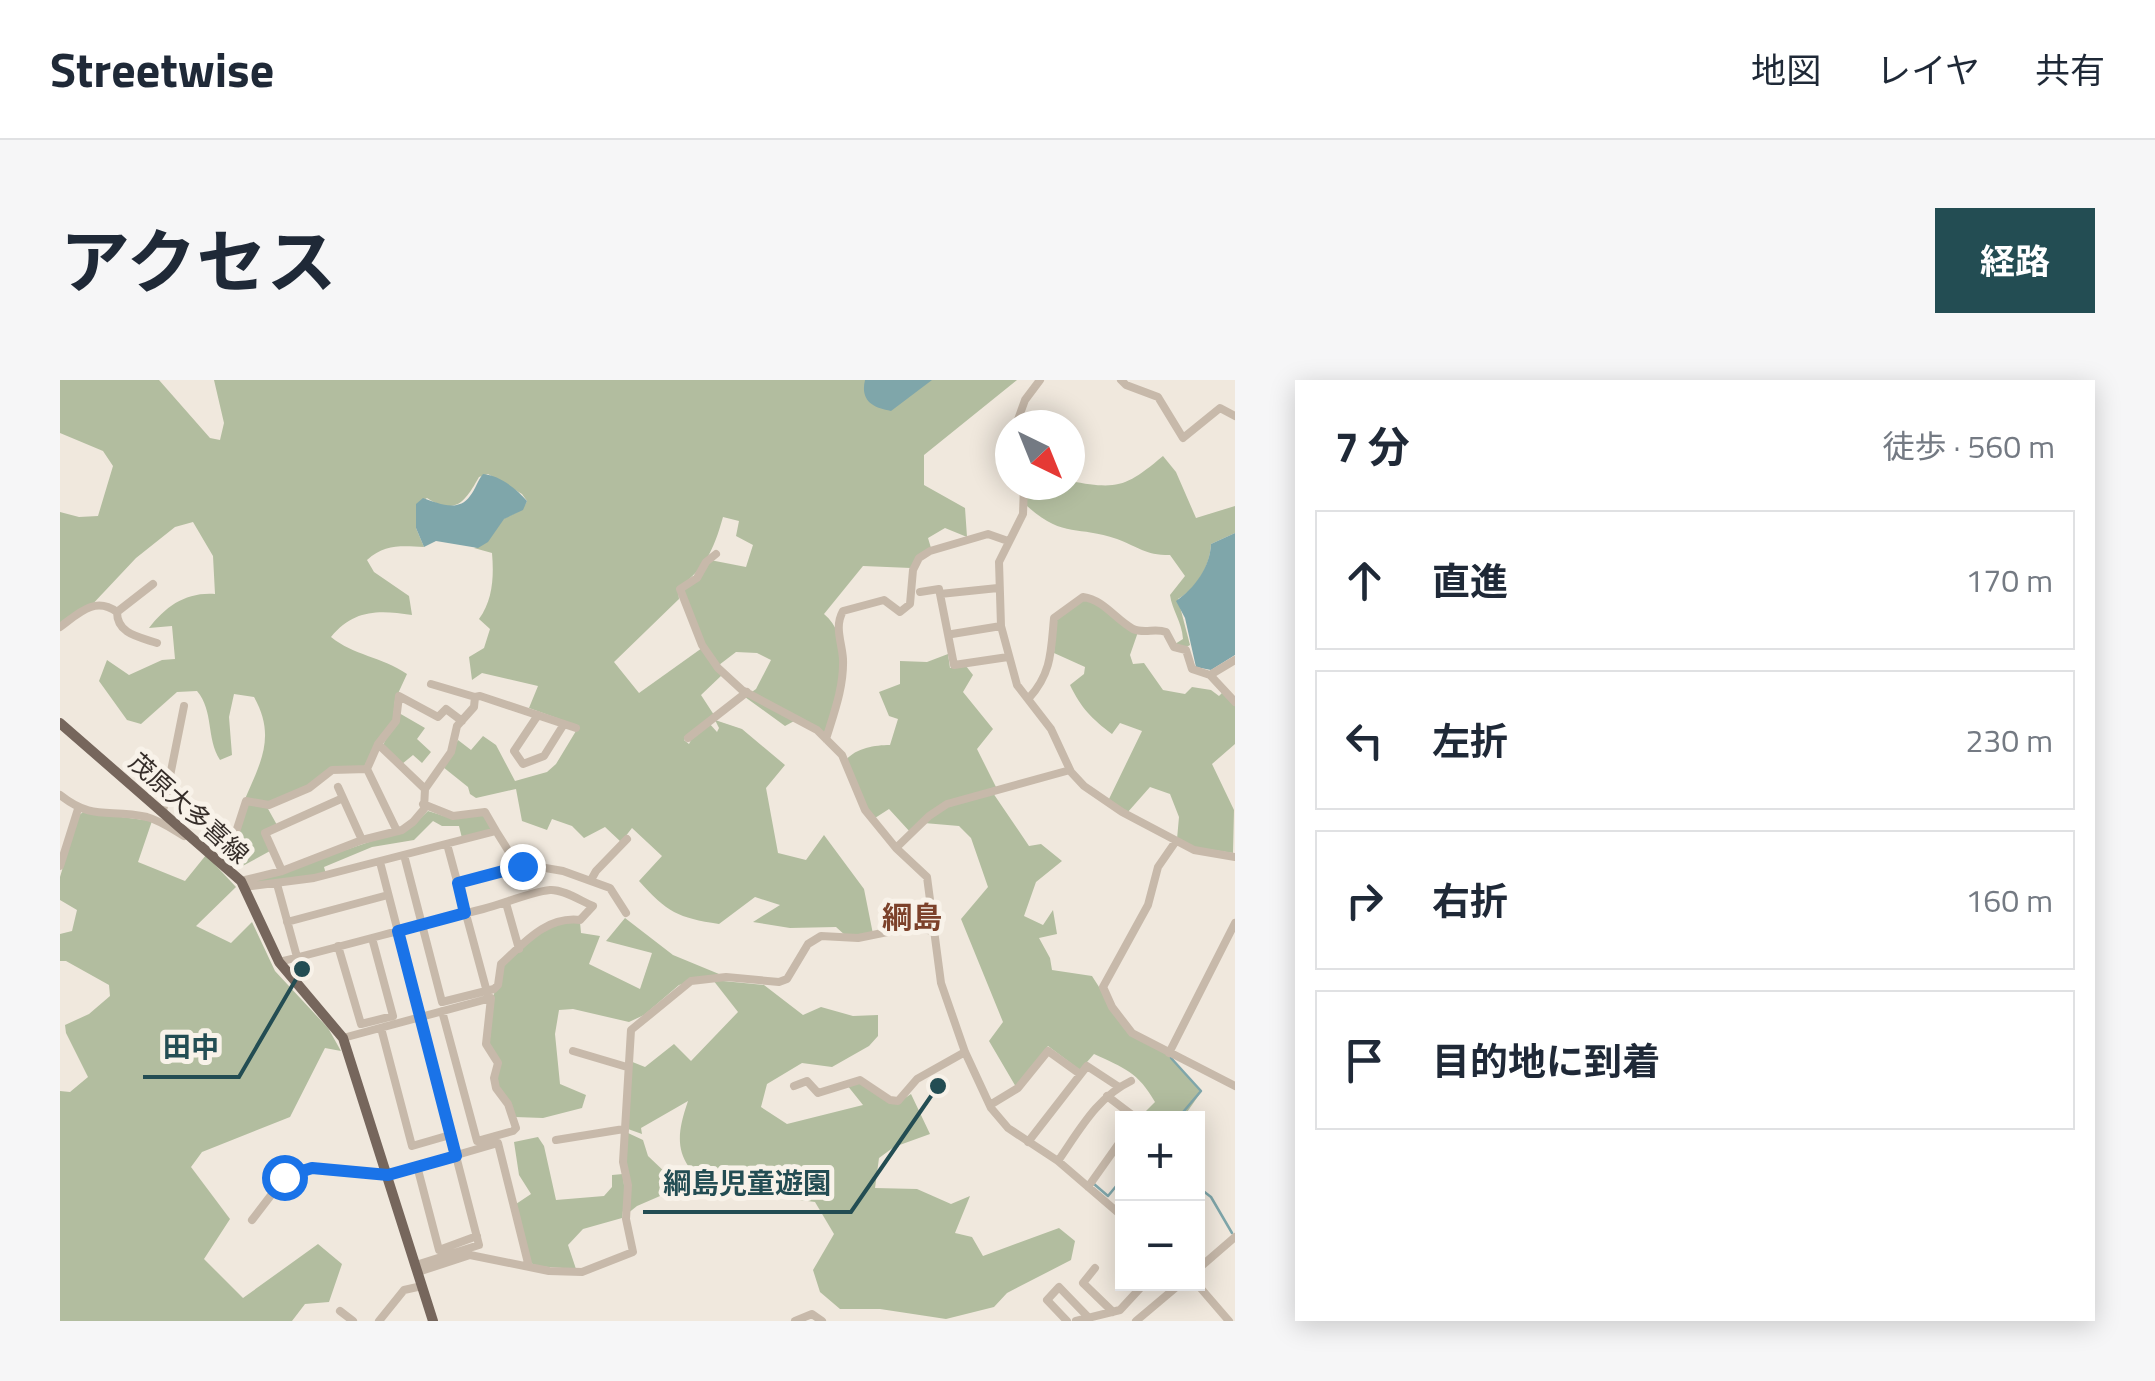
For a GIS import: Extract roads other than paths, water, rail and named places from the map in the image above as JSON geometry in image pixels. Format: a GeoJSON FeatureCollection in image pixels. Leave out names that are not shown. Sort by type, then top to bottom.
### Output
{"type":"FeatureCollection","features":[{"type":"Feature","properties":{"kind":"main road","name":"茂原大多喜線"},"geometry":{"type":"LineString","coordinates":[[60,722],[198,840],[243,884],[279,962],[342,1038],[433,1321]]}},
{"type":"Feature","properties":{"kind":"street"},"geometry":{"type":"LineString","coordinates":[[1021,410],[1040,380]]}},
{"type":"Feature","properties":{"kind":"street"},"geometry":{"type":"LineString","coordinates":[[1121,380],[1158,397],[1183,438],[1220,408],[1235,416]]}},
{"type":"Feature","properties":{"kind":"street"},"geometry":{"type":"LineString","coordinates":[[1023,500],[1023,514],[999,562],[998,588],[1001,626],[1017,685],[1084,786],[1176,842],[1194,850],[1235,856]]}},
{"type":"Feature","properties":{"kind":"street"},"geometry":{"type":"LineString","coordinates":[[826,739],[841,686],[843,658],[838,622],[843,612],[884,600],[900,612],[910,604],[913,570],[919,558],[988,534],[1008,541]]}},
{"type":"Feature","properties":{"kind":"street"},"geometry":{"type":"LineString","coordinates":[[716,554],[680,592],[702,645],[731,682],[810,726],[846,763],[865,810],[896,848],[927,877],[941,983],[965,1052],[990,1106],[1008,1128],[1058,1161],[1115,1210]]}},
{"type":"Feature","properties":{"kind":"street"},"geometry":{"type":"LineString","coordinates":[[152,584],[117,612],[116,619],[124,630],[157,643]]}},
{"type":"Feature","properties":{"kind":"street"},"geometry":{"type":"LineString","coordinates":[[940,594],[998,588]]}},
{"type":"Feature","properties":{"kind":"street"},"geometry":{"type":"LineString","coordinates":[[920,592],[940,589],[954,664],[1008,657]]}},
{"type":"Feature","properties":{"kind":"street"},"geometry":{"type":"LineString","coordinates":[[1029,698],[1040,687],[1053,657],[1054,618],[1082,597],[1097,601],[1135,630],[1166,632],[1174,647],[1186,650],[1192,670],[1210,676],[1235,702]]}},
{"type":"Feature","properties":{"kind":"street"},"geometry":{"type":"LineString","coordinates":[[60,627],[90,606],[106,605],[117,612]]}},
{"type":"Feature","properties":{"kind":"street"},"geometry":{"type":"LineString","coordinates":[[952,634],[1001,626]]}},
{"type":"Feature","properties":{"kind":"street"},"geometry":{"type":"LineString","coordinates":[[1210,676],[1235,660]]}},
{"type":"Feature","properties":{"kind":"street"},"geometry":{"type":"LineString","coordinates":[[430,684],[576,728]]}},
{"type":"Feature","properties":{"kind":"street"},"geometry":{"type":"LineString","coordinates":[[688,738],[747,692]]}},
{"type":"Feature","properties":{"kind":"street"},"geometry":{"type":"LineString","coordinates":[[397,831],[367,769],[378,744],[396,721],[399,696],[438,716],[446,709],[462,720]]}},
{"type":"Feature","properties":{"kind":"street"},"geometry":{"type":"LineString","coordinates":[[243,884],[397,831],[421,814],[425,789],[451,752],[462,720],[474,707],[474,697]]}},
{"type":"Feature","properties":{"kind":"street"},"geometry":{"type":"LineString","coordinates":[[164,811],[184,706]]}},
{"type":"Feature","properties":{"kind":"street"},"geometry":{"type":"LineString","coordinates":[[538,716],[514,752],[522,764],[544,756],[564,724]]}},
{"type":"Feature","properties":{"kind":"street"},"geometry":{"type":"LineString","coordinates":[[378,744],[425,789]]}},
{"type":"Feature","properties":{"kind":"street"},"geometry":{"type":"LineString","coordinates":[[221,862],[236,835],[246,801],[269,805],[309,788],[332,770],[367,769]]}},
{"type":"Feature","properties":{"kind":"street"},"geometry":{"type":"LineString","coordinates":[[896,848],[947,804],[1070,770]]}},
{"type":"Feature","properties":{"kind":"street"},"geometry":{"type":"LineString","coordinates":[[338,787],[362,840]]}},
{"type":"Feature","properties":{"kind":"street"},"geometry":{"type":"LineString","coordinates":[[60,794],[78,809],[141,816],[198,840]]}},
{"type":"Feature","properties":{"kind":"street"},"geometry":{"type":"LineString","coordinates":[[282,871],[265,834],[343,798]]}},
{"type":"Feature","properties":{"kind":"street"},"geometry":{"type":"LineString","coordinates":[[423,804],[453,816],[485,812],[510,857],[522,866]]}},
{"type":"Feature","properties":{"kind":"street"},"geometry":{"type":"LineString","coordinates":[[60,866],[78,809]]}},
{"type":"Feature","properties":{"kind":"street"},"geometry":{"type":"LineString","coordinates":[[243,884],[277,884],[496,831]]}},
{"type":"Feature","properties":{"kind":"street"},"geometry":{"type":"LineString","coordinates":[[591,880],[627,839]]}},
{"type":"Feature","properties":{"kind":"street"},"geometry":{"type":"LineString","coordinates":[[1176,842],[1158,867],[1148,905],[1104,987],[1112,1007],[1132,1034],[1235,1086]]}},
{"type":"Feature","properties":{"kind":"street"},"geometry":{"type":"LineString","coordinates":[[447,844],[487,992]]}},
{"type":"Feature","properties":{"kind":"street"},"geometry":{"type":"LineString","coordinates":[[279,962],[338,946],[372,938],[422,925],[465,913],[506,903],[552,890],[594,906],[580,920],[566,918],[540,927],[501,964],[498,985],[487,992],[442,1002],[422,925],[404,855]]}},
{"type":"Feature","properties":{"kind":"street"},"geometry":{"type":"LineString","coordinates":[[380,862],[479,1245],[417,1268]]}},
{"type":"Feature","properties":{"kind":"street"},"geometry":{"type":"LineString","coordinates":[[458,883],[531,863],[610,888],[626,913]]}},
{"type":"Feature","properties":{"kind":"street"},"geometry":{"type":"LineString","coordinates":[[550,868],[552,890]]}},
{"type":"Feature","properties":{"kind":"street"},"geometry":{"type":"LineString","coordinates":[[277,884],[296,958]]}},
{"type":"Feature","properties":{"kind":"street"},"geometry":{"type":"LineString","coordinates":[[287,922],[388,895]]}},
{"type":"Feature","properties":{"kind":"street"},"geometry":{"type":"LineString","coordinates":[[506,903],[519,950]]}},
{"type":"Feature","properties":{"kind":"street"},"geometry":{"type":"LineString","coordinates":[[1170,1053],[1235,923]]}},
{"type":"Feature","properties":{"kind":"street"},"geometry":{"type":"LineString","coordinates":[[417,1268],[464,1255],[582,1272],[633,1252],[625,1209],[628,1185],[622,1162],[631,1030],[691,981],[726,977],[783,981],[793,972],[808,944],[820,936],[858,938],[912,927],[934,931]]}},
{"type":"Feature","properties":{"kind":"street"},"geometry":{"type":"LineString","coordinates":[[338,946],[360,1024],[393,1016],[372,938]]}},
{"type":"Feature","properties":{"kind":"street"},"geometry":{"type":"LineString","coordinates":[[342,1038],[491,998],[486,1044],[498,1063],[495,1083],[511,1110],[515,1130],[477,1140],[442,1012]]}},
{"type":"Feature","properties":{"kind":"street"},"geometry":{"type":"LineString","coordinates":[[381,1028],[412,1146],[450,1136]]}},
{"type":"Feature","properties":{"kind":"street"},"geometry":{"type":"LineString","coordinates":[[573,1052],[627,1068]]}},
{"type":"Feature","properties":{"kind":"street"},"geometry":{"type":"LineString","coordinates":[[794,1086],[808,1081],[818,1093],[860,1080],[894,1101],[918,1079],[965,1052]]}},
{"type":"Feature","properties":{"kind":"street"},"geometry":{"type":"LineString","coordinates":[[990,1106],[1018,1088],[1048,1052],[1080,1074]]}},
{"type":"Feature","properties":{"kind":"street"},"geometry":{"type":"LineString","coordinates":[[1028,1142],[1086,1066],[1119,1087]]}},
{"type":"Feature","properties":{"kind":"street"},"geometry":{"type":"LineString","coordinates":[[1058,1161],[1107,1096],[1131,1082]]}},
{"type":"Feature","properties":{"kind":"street"},"geometry":{"type":"LineString","coordinates":[[1107,1096],[1127,1111]]}},
{"type":"Feature","properties":{"kind":"street"},"geometry":{"type":"LineString","coordinates":[[556,1140],[624,1129]]}},
{"type":"Feature","properties":{"kind":"street"},"geometry":{"type":"LineString","coordinates":[[252,1220],[284,1177],[304,1168],[388,1175],[498,1143],[529,1267]]}},
{"type":"Feature","properties":{"kind":"street"},"geometry":{"type":"LineString","coordinates":[[1088,1187],[1115,1149]]}},
{"type":"Feature","properties":{"kind":"street"},"geometry":{"type":"LineString","coordinates":[[417,1166],[440,1250],[478,1236]]}},
{"type":"Feature","properties":{"kind":"street"},"geometry":{"type":"LineString","coordinates":[[1205,1263],[1235,1237]]}},
{"type":"Feature","properties":{"kind":"street"},"geometry":{"type":"LineString","coordinates":[[1095,1268],[1083,1283],[1113,1312]]}},
{"type":"Feature","properties":{"kind":"street"},"geometry":{"type":"LineString","coordinates":[[380,1321],[404,1290],[422,1286]]}},
{"type":"Feature","properties":{"kind":"street"},"geometry":{"type":"LineString","coordinates":[[1067,1321],[1047,1300],[1059,1287],[1089,1318]]}},
{"type":"Feature","properties":{"kind":"street"},"geometry":{"type":"LineString","coordinates":[[1076,1321],[1113,1312],[1126,1305],[1138,1291]]}},
{"type":"Feature","properties":{"kind":"street"},"geometry":{"type":"LineString","coordinates":[[1136,1321],[1172,1291]]}},
{"type":"Feature","properties":{"kind":"street"},"geometry":{"type":"LineString","coordinates":[[1203,1291],[1229,1321]]}},
{"type":"Feature","properties":{"kind":"street"},"geometry":{"type":"LineString","coordinates":[[340,1311],[353,1321]]}},
{"type":"Feature","properties":{"kind":"street"},"geometry":{"type":"LineString","coordinates":[[795,1321],[812,1314],[822,1321]]}},
{"type":"Feature","properties":{"kind":"water"},"geometry":{"type":"Polygon","coordinates":[[[865,380],[932,380],[891,411],[869,402],[864,393],[865,380]]]}},
{"type":"Feature","properties":{"kind":"water"},"geometry":{"type":"Polygon","coordinates":[[[483,474],[518,492],[527,501],[523,510],[504,519],[488,542],[478,548],[436,541],[424,547],[416,528],[416,504],[423,498],[460,504],[470,496],[483,474]]]}},
{"type":"Feature","properties":{"kind":"water"},"geometry":{"type":"Polygon","coordinates":[[[1235,533],[1235,655],[1211,670],[1196,667],[1185,618],[1176,601],[1200,576],[1211,544],[1235,533]]]}},
{"type":"Feature","properties":{"kind":"waterway"},"geometry":{"type":"LineString","coordinates":[[1171,1058],[1201,1091],[1184,1111]]}},
{"type":"Feature","properties":{"kind":"waterway"},"geometry":{"type":"LineString","coordinates":[[1094,1184],[1108,1196],[1115,1188]]}},
{"type":"Feature","properties":{"kind":"waterway"},"geometry":{"type":"LineString","coordinates":[[1205,1192],[1232,1233]]}},
{"type":"Feature","properties":{"kind":"place","name":"田中"},"geometry":{"type":"Point","coordinates":[302,969]}},
{"type":"Feature","properties":{"kind":"place","name":"綱島児童遊園"},"geometry":{"type":"Point","coordinates":[938,1086]}},
{"type":"Feature","properties":{"kind":"district","name":"綱島"},"geometry":{"type":"Point","coordinates":[912,917]}}]}
